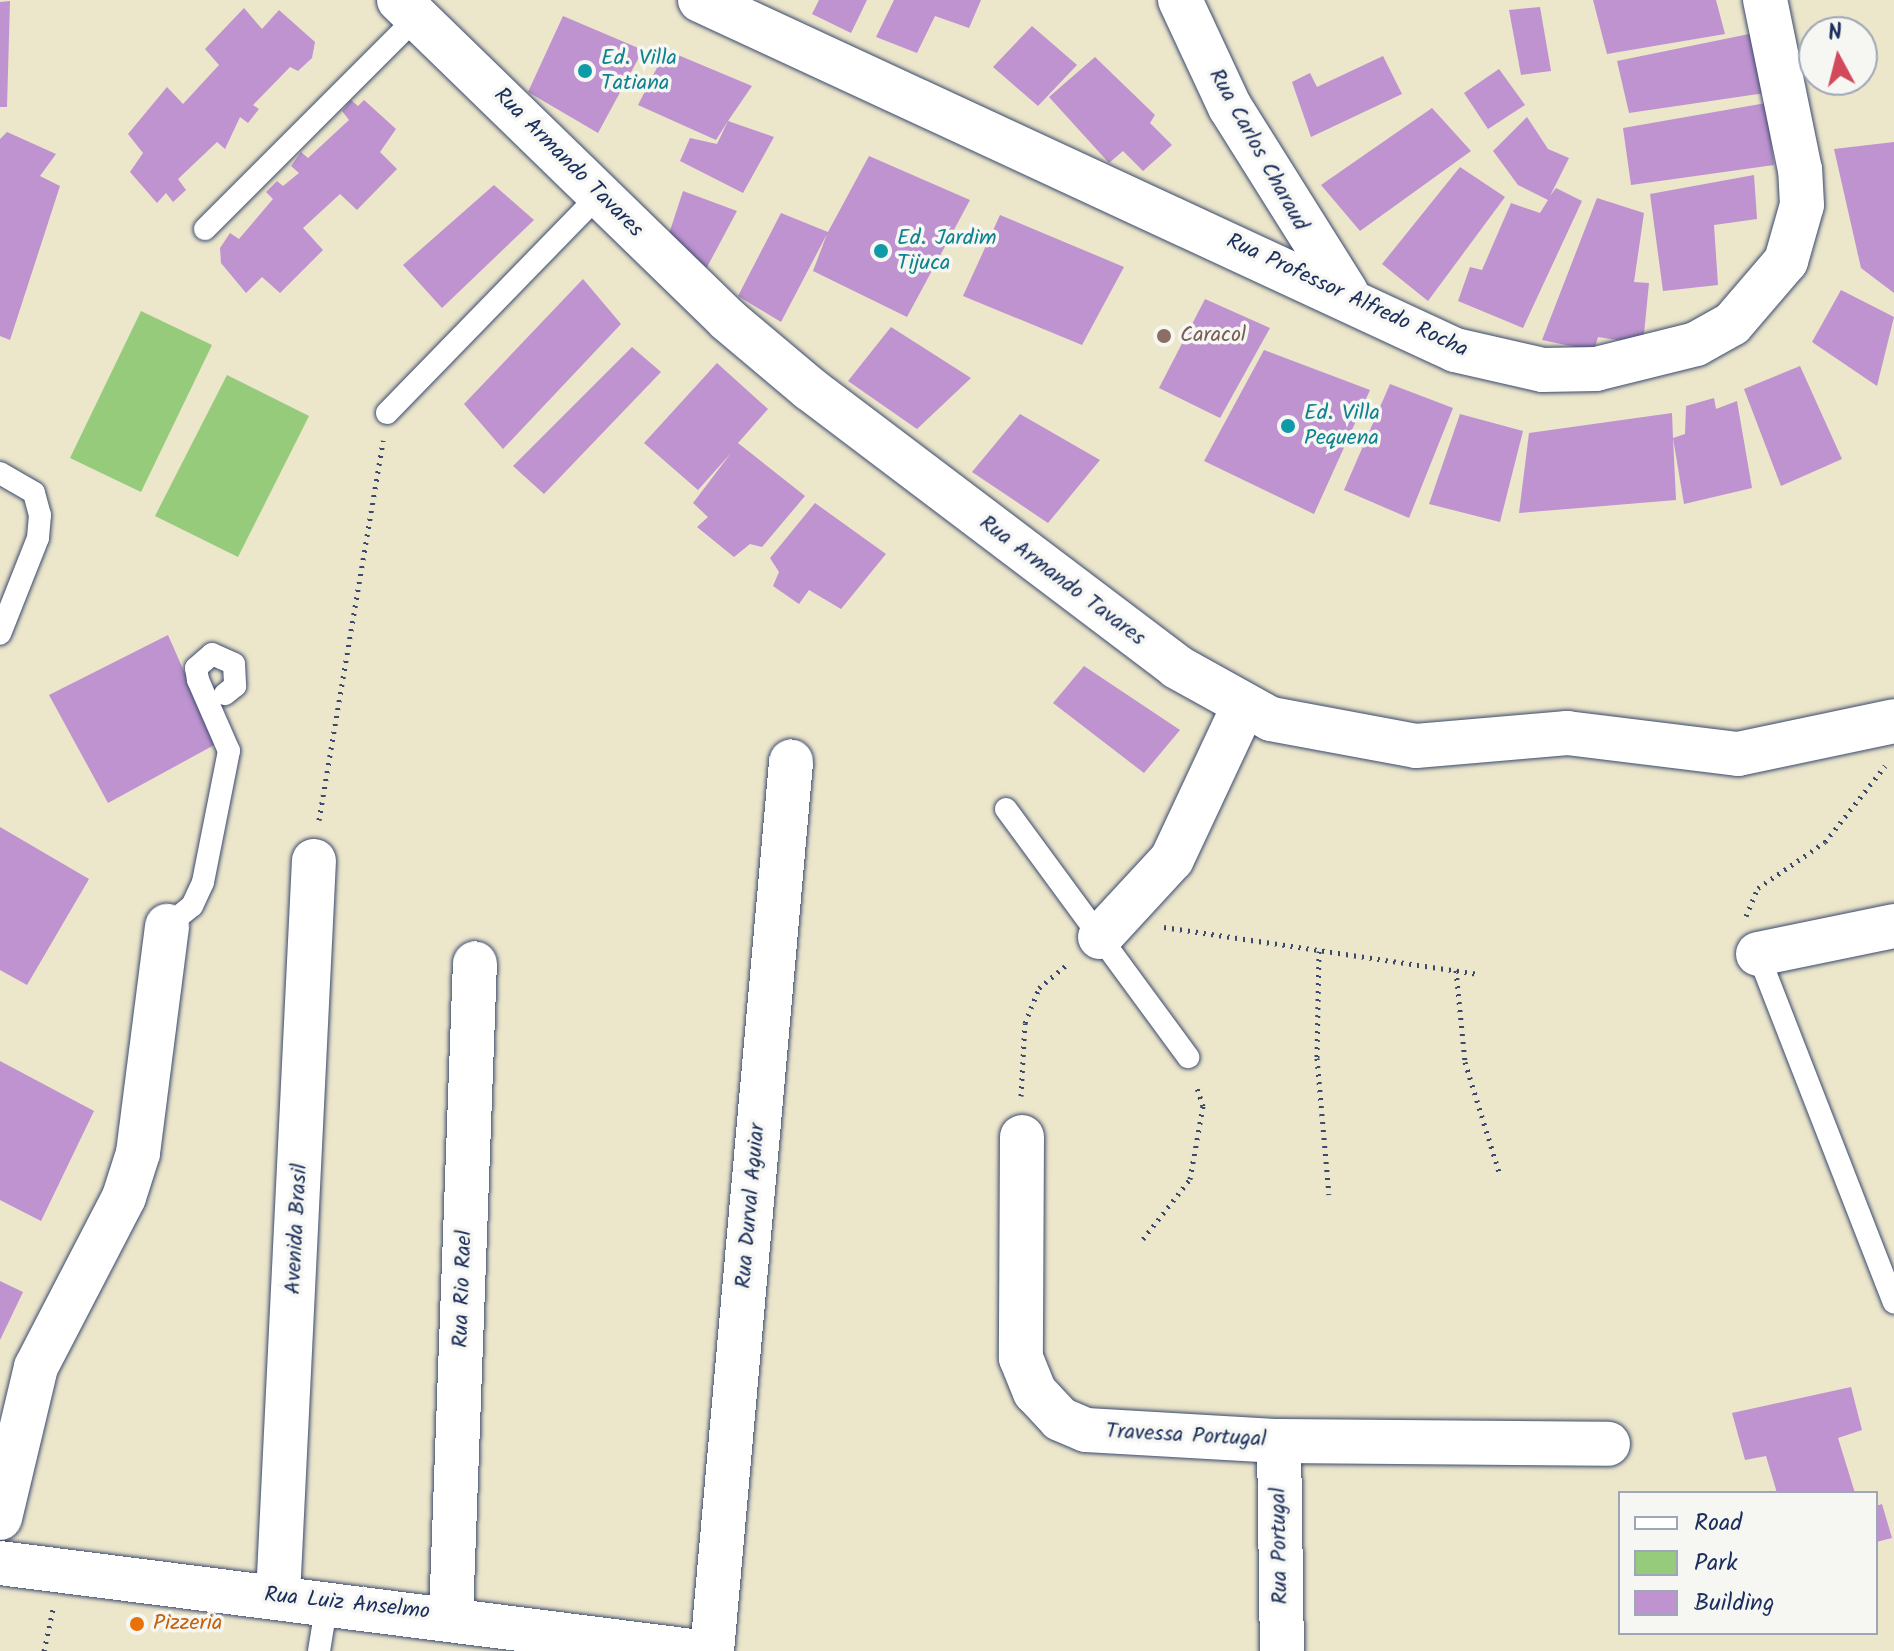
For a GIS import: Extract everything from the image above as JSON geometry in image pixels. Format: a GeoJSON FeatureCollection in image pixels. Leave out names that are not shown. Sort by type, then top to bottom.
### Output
{"type":"FeatureCollection","features":[{"type":"Feature","properties":{"kind":"street","name":"Rua Professor Alfredo Rocha"},"geometry":{"type":"LineString","coordinates":[[700,0],[1347,294],[1455,350],[1543,370],[1649,360],[1732,324],[1786,261],[1802,205],[1765,0]]}},
{"type":"Feature","properties":{"kind":"street","name":"Rua Carlos Charaud"},"geometry":{"type":"LineString","coordinates":[[1180,0],[1237,120],[1347,294]]}},
{"type":"Feature","properties":{"kind":"street","name":"Rua Armando Tavares"},"geometry":{"type":"LineString","coordinates":[[408,8],[599,195],[810,389],[1129,632],[1244,705],[1363,742],[1416,746],[1614,735],[1738,754],[1894,721]]}},
{"type":"Feature","properties":{"kind":"street"},"geometry":{"type":"LineString","coordinates":[[1110,927],[1172,859],[1244,705]]}},
{"type":"Feature","properties":{"kind":"street","name":"Rua Durval Aguiar"},"geometry":{"type":"LineString","coordinates":[[712,1651],[791,762]]}},
{"type":"Feature","properties":{"kind":"street","name":"Avenida Brasil"},"geometry":{"type":"LineString","coordinates":[[278,1596],[314,861]]}},
{"type":"Feature","properties":{"kind":"street"},"geometry":{"type":"LineString","coordinates":[[0,1518],[36,1367],[124,1197],[138,1153],[167,926]]}},
{"type":"Feature","properties":{"kind":"street"},"geometry":{"type":"LineString","coordinates":[[1758,954],[1894,926]]}},
{"type":"Feature","properties":{"kind":"street","name":"Rua Rio Rael"},"geometry":{"type":"LineString","coordinates":[[451,1616],[475,963]]}},
{"type":"Feature","properties":{"kind":"street","name":"Travessa Portugal"},"geometry":{"type":"LineString","coordinates":[[1022,1137],[1017,1321],[1021,1358],[1035,1392],[1060,1419],[1086,1430],[1279,1441],[1608,1444]]}},
{"type":"Feature","properties":{"kind":"street","name":"Rua Portugal"},"geometry":{"type":"LineString","coordinates":[[1279,1441],[1282,1651]]}},
{"type":"Feature","properties":{"kind":"street","name":"Rua Luiz Anselmo"},"geometry":{"type":"LineString","coordinates":[[0,1563],[451,1616],[692,1651]]}},
{"type":"Feature","properties":{"kind":"lane"},"geometry":{"type":"LineString","coordinates":[[205,229],[408,8]]}},
{"type":"Feature","properties":{"kind":"lane"},"geometry":{"type":"LineString","coordinates":[[387,413],[599,195]]}},
{"type":"Feature","properties":{"kind":"lane"},"geometry":{"type":"LineString","coordinates":[[0,473],[34,493],[40,515],[38,538],[0,634]]}},
{"type":"Feature","properties":{"kind":"lane"},"geometry":{"type":"LineString","coordinates":[[167,926],[192,906],[203,882],[229,751],[198,680],[196,668],[212,654],[234,664],[235,686],[225,694]]}},
{"type":"Feature","properties":{"kind":"lane"},"geometry":{"type":"LineString","coordinates":[[1006,809],[1110,927],[1188,1057]]}},
{"type":"Feature","properties":{"kind":"lane"},"geometry":{"type":"LineString","coordinates":[[1758,954],[1894,1302]]}},
{"type":"Feature","properties":{"kind":"lane"},"geometry":{"type":"LineString","coordinates":[[319,1651],[327,1602]]}},
{"type":"Feature","properties":{"kind":"path"},"geometry":{"type":"LineString","coordinates":[[314,861],[387,413]]}},
{"type":"Feature","properties":{"kind":"path"},"geometry":{"type":"LineString","coordinates":[[1758,954],[1745,911],[1751,896],[1825,842],[1894,757]]}},
{"type":"Feature","properties":{"kind":"path"},"geometry":{"type":"LineString","coordinates":[[1022,1137],[1025,1023],[1039,988],[1110,927],[1319,951],[1479,974]]}},
{"type":"Feature","properties":{"kind":"path"},"geometry":{"type":"LineString","coordinates":[[1319,951],[1317,1058],[1329,1194]]}},
{"type":"Feature","properties":{"kind":"path"},"geometry":{"type":"LineString","coordinates":[[1456,970],[1465,1062],[1500,1175]]}},
{"type":"Feature","properties":{"kind":"path"},"geometry":{"type":"LineString","coordinates":[[1143,1239],[1190,1179],[1200,1145],[1203,1106],[1188,1057]]}},
{"type":"Feature","properties":{"kind":"green space"},"geometry":{"type":"Polygon","coordinates":[[[141,311],[212,345],[141,492],[70,458],[141,311]]]}},
{"type":"Feature","properties":{"kind":"green space"},"geometry":{"type":"Polygon","coordinates":[[[227,375],[309,416],[238,557],[155,516],[227,375]]]}},
{"type":"Feature","properties":{"kind":"building"},"geometry":{"type":"Polygon","coordinates":[[[819,0],[867,0],[851,33],[812,14],[819,0]]]}},
{"type":"Feature","properties":{"kind":"building"},"geometry":{"type":"Polygon","coordinates":[[[894,0],[981,0],[969,28],[935,16],[917,53],[876,37],[894,0]]]}},
{"type":"Feature","properties":{"kind":"building"},"geometry":{"type":"Polygon","coordinates":[[[1593,0],[1716,0],[1725,34],[1607,54],[1593,0]]]}},
{"type":"Feature","properties":{"kind":"building"},"geometry":{"type":"Polygon","coordinates":[[[10,1],[7,107],[0,107],[0,2],[10,1]]]}},
{"type":"Feature","properties":{"kind":"building"},"geometry":{"type":"Polygon","coordinates":[[[1540,7],[1551,71],[1521,75],[1509,10],[1540,7]]]}},
{"type":"Feature","properties":{"kind":"building"},"geometry":{"type":"Polygon","coordinates":[[[244,8],[262,29],[279,10],[315,42],[312,58],[298,71],[290,67],[253,105],[259,109],[248,123],[240,117],[225,149],[217,142],[178,179],[186,190],[173,202],[166,193],[157,203],[130,172],[143,153],[128,134],[167,87],[183,104],[219,65],[205,49],[244,8]]]}},
{"type":"Feature","properties":{"kind":"building","name":"Ed. Villa Tatiana"},"geometry":{"type":"Polygon","coordinates":[[[563,16],[643,50],[598,133],[528,92],[563,16]]]}},
{"type":"Feature","properties":{"kind":"building"},"geometry":{"type":"Polygon","coordinates":[[[1032,26],[1077,65],[1038,106],[993,67],[1032,26]]]}},
{"type":"Feature","properties":{"kind":"building"},"geometry":{"type":"Polygon","coordinates":[[[1754,33],[1765,93],[1629,113],[1617,61],[1754,33]]]}},
{"type":"Feature","properties":{"kind":"building"},"geometry":{"type":"Polygon","coordinates":[[[666,50],[752,86],[716,140],[638,105],[666,50]]]}},
{"type":"Feature","properties":{"kind":"building"},"geometry":{"type":"Polygon","coordinates":[[[1383,56],[1402,94],[1311,137],[1292,82],[1310,73],[1317,87],[1383,56]]]}},
{"type":"Feature","properties":{"kind":"building"},"geometry":{"type":"Polygon","coordinates":[[[1095,57],[1155,115],[1150,123],[1172,145],[1143,171],[1123,151],[1109,163],[1049,97],[1095,57]]]}},
{"type":"Feature","properties":{"kind":"building"},"geometry":{"type":"Polygon","coordinates":[[[1499,69],[1525,105],[1488,129],[1464,93],[1499,69]]]}},
{"type":"Feature","properties":{"kind":"building"},"geometry":{"type":"Polygon","coordinates":[[[351,100],[358,106],[364,100],[396,129],[380,152],[397,169],[357,210],[340,194],[303,228],[323,250],[280,293],[262,277],[246,293],[221,263],[220,248],[230,233],[239,239],[273,199],[266,192],[277,181],[283,186],[299,173],[291,166],[301,152],[308,158],[349,120],[342,111],[351,100]]]}},
{"type":"Feature","properties":{"kind":"building"},"geometry":{"type":"Polygon","coordinates":[[[1766,103],[1774,165],[1631,185],[1623,128],[1766,103]]]}},
{"type":"Feature","properties":{"kind":"building"},"geometry":{"type":"Polygon","coordinates":[[[1432,108],[1471,151],[1360,231],[1321,185],[1432,108]]]}},
{"type":"Feature","properties":{"kind":"building"},"geometry":{"type":"Polygon","coordinates":[[[1527,117],[1548,149],[1569,158],[1550,196],[1556,188],[1582,201],[1523,328],[1458,301],[1470,267],[1482,270],[1511,203],[1540,213],[1548,200],[1518,185],[1493,151],[1527,117]]]}},
{"type":"Feature","properties":{"kind":"building"},"geometry":{"type":"Polygon","coordinates":[[[728,121],[774,137],[743,193],[680,161],[690,138],[717,144],[728,121]]]}},
{"type":"Feature","properties":{"kind":"building"},"geometry":{"type":"Polygon","coordinates":[[[7,132],[56,154],[40,176],[60,186],[10,340],[0,336],[0,139],[7,132]]]}},
{"type":"Feature","properties":{"kind":"building"},"geometry":{"type":"Polygon","coordinates":[[[1894,142],[1894,293],[1861,268],[1834,149],[1894,142]]]}},
{"type":"Feature","properties":{"kind":"building","name":"Ed. Jardim Tijuca"},"geometry":{"type":"Polygon","coordinates":[[[869,156],[970,200],[907,317],[813,271],[827,234],[781,322],[738,296],[781,213],[828,232],[869,156]]]}},
{"type":"Feature","properties":{"kind":"building"},"geometry":{"type":"Polygon","coordinates":[[[1460,167],[1505,197],[1428,301],[1382,264],[1460,167]]]}},
{"type":"Feature","properties":{"kind":"building"},"geometry":{"type":"Polygon","coordinates":[[[1754,175],[1757,219],[1714,225],[1718,285],[1663,291],[1650,194],[1754,175]]]}},
{"type":"Feature","properties":{"kind":"building"},"geometry":{"type":"Polygon","coordinates":[[[494,185],[534,220],[442,308],[403,265],[494,185]]]}},
{"type":"Feature","properties":{"kind":"building"},"geometry":{"type":"Polygon","coordinates":[[[683,191],[737,211],[706,269],[666,243],[683,191]]]}},
{"type":"Feature","properties":{"kind":"building"},"geometry":{"type":"Polygon","coordinates":[[[1597,198],[1644,213],[1634,282],[1649,283],[1643,344],[1598,337],[1594,351],[1542,340],[1597,198]]]}},
{"type":"Feature","properties":{"kind":"building"},"geometry":{"type":"Polygon","coordinates":[[[1000,215],[1124,267],[1082,345],[963,296],[1000,215]]]}},
{"type":"Feature","properties":{"kind":"building"},"geometry":{"type":"Polygon","coordinates":[[[583,279],[621,324],[503,449],[464,404],[583,279]]]}},
{"type":"Feature","properties":{"kind":"building"},"geometry":{"type":"Polygon","coordinates":[[[1841,290],[1894,317],[1877,386],[1812,342],[1841,290]]]}},
{"type":"Feature","properties":{"kind":"building"},"geometry":{"type":"Polygon","coordinates":[[[1205,299],[1270,328],[1220,418],[1159,388],[1205,299]]]}},
{"type":"Feature","properties":{"kind":"building"},"geometry":{"type":"Polygon","coordinates":[[[891,327],[971,378],[917,429],[848,381],[891,327]]]}},
{"type":"Feature","properties":{"kind":"building"},"geometry":{"type":"Polygon","coordinates":[[[632,347],[661,372],[544,494],[513,466],[632,347]]]}},
{"type":"Feature","properties":{"kind":"building","name":"Ed. Villa Pequena"},"geometry":{"type":"Polygon","coordinates":[[[1264,350],[1370,390],[1314,514],[1204,461],[1264,350]]]}},
{"type":"Feature","properties":{"kind":"building"},"geometry":{"type":"Polygon","coordinates":[[[717,363],[768,409],[738,443],[805,496],[762,547],[750,544],[734,557],[697,527],[708,517],[693,503],[731,453],[698,490],[644,443],[717,363]]]}},
{"type":"Feature","properties":{"kind":"building"},"geometry":{"type":"Polygon","coordinates":[[[1800,366],[1842,459],[1781,486],[1744,389],[1800,366]]]}},
{"type":"Feature","properties":{"kind":"building"},"geometry":{"type":"Polygon","coordinates":[[[1390,384],[1453,408],[1409,518],[1344,490],[1390,384]]]}},
{"type":"Feature","properties":{"kind":"building"},"geometry":{"type":"Polygon","coordinates":[[[1714,398],[1716,409],[1737,401],[1752,488],[1684,504],[1673,438],[1685,434],[1686,406],[1714,398]]]}},
{"type":"Feature","properties":{"kind":"building"},"geometry":{"type":"Polygon","coordinates":[[[1672,413],[1676,500],[1519,513],[1529,433],[1672,413]]]}},
{"type":"Feature","properties":{"kind":"building"},"geometry":{"type":"Polygon","coordinates":[[[1020,414],[1100,460],[1048,523],[972,472],[1020,414]]]}},
{"type":"Feature","properties":{"kind":"building"},"geometry":{"type":"Polygon","coordinates":[[[1460,414],[1523,431],[1500,522],[1429,504],[1460,414]]]}},
{"type":"Feature","properties":{"kind":"building"},"geometry":{"type":"Polygon","coordinates":[[[815,503],[886,554],[841,609],[809,590],[799,604],[773,586],[779,572],[770,558],[815,503]]]}},
{"type":"Feature","properties":{"kind":"building"},"geometry":{"type":"Polygon","coordinates":[[[168,635],[216,744],[108,803],[49,695],[168,635]]]}},
{"type":"Feature","properties":{"kind":"building"},"geometry":{"type":"Polygon","coordinates":[[[1084,666],[1180,730],[1144,773],[1053,703],[1084,666]]]}},
{"type":"Feature","properties":{"kind":"building"},"geometry":{"type":"Polygon","coordinates":[[[0,827],[89,879],[27,985],[0,970],[0,827]]]}},
{"type":"Feature","properties":{"kind":"building"},"geometry":{"type":"Polygon","coordinates":[[[0,1061],[94,1111],[41,1221],[0,1200],[0,1061]]]}},
{"type":"Feature","properties":{"kind":"building"},"geometry":{"type":"Polygon","coordinates":[[[0,1281],[23,1292],[0,1340],[0,1281]]]}},
{"type":"Feature","properties":{"kind":"building"},"geometry":{"type":"Polygon","coordinates":[[[1851,1387],[1862,1430],[1838,1438],[1854,1491],[1776,1491],[1766,1456],[1745,1460],[1732,1413],[1851,1387]]]}},
{"type":"Feature","properties":{"kind":"building"},"geometry":{"type":"Polygon","coordinates":[[[1882,1504],[1892,1538],[1878,1542],[1878,1505],[1882,1504]]]}},
{"type":"Feature","properties":{"kind":"place","name":"Ed. Villa Tatiana"},"geometry":{"type":"Point","coordinates":[585,71]}},
{"type":"Feature","properties":{"kind":"place","name":"Ed. Jardim Tijuca"},"geometry":{"type":"Point","coordinates":[881,251]}},
{"type":"Feature","properties":{"kind":"place","name":"Caracol"},"geometry":{"type":"Point","coordinates":[1164,336]}},
{"type":"Feature","properties":{"kind":"place","name":"Ed. Villa Pequena"},"geometry":{"type":"Point","coordinates":[1288,426]}},
{"type":"Feature","properties":{"kind":"place","name":"Pizzeria"},"geometry":{"type":"Point","coordinates":[137,1624]}}]}
